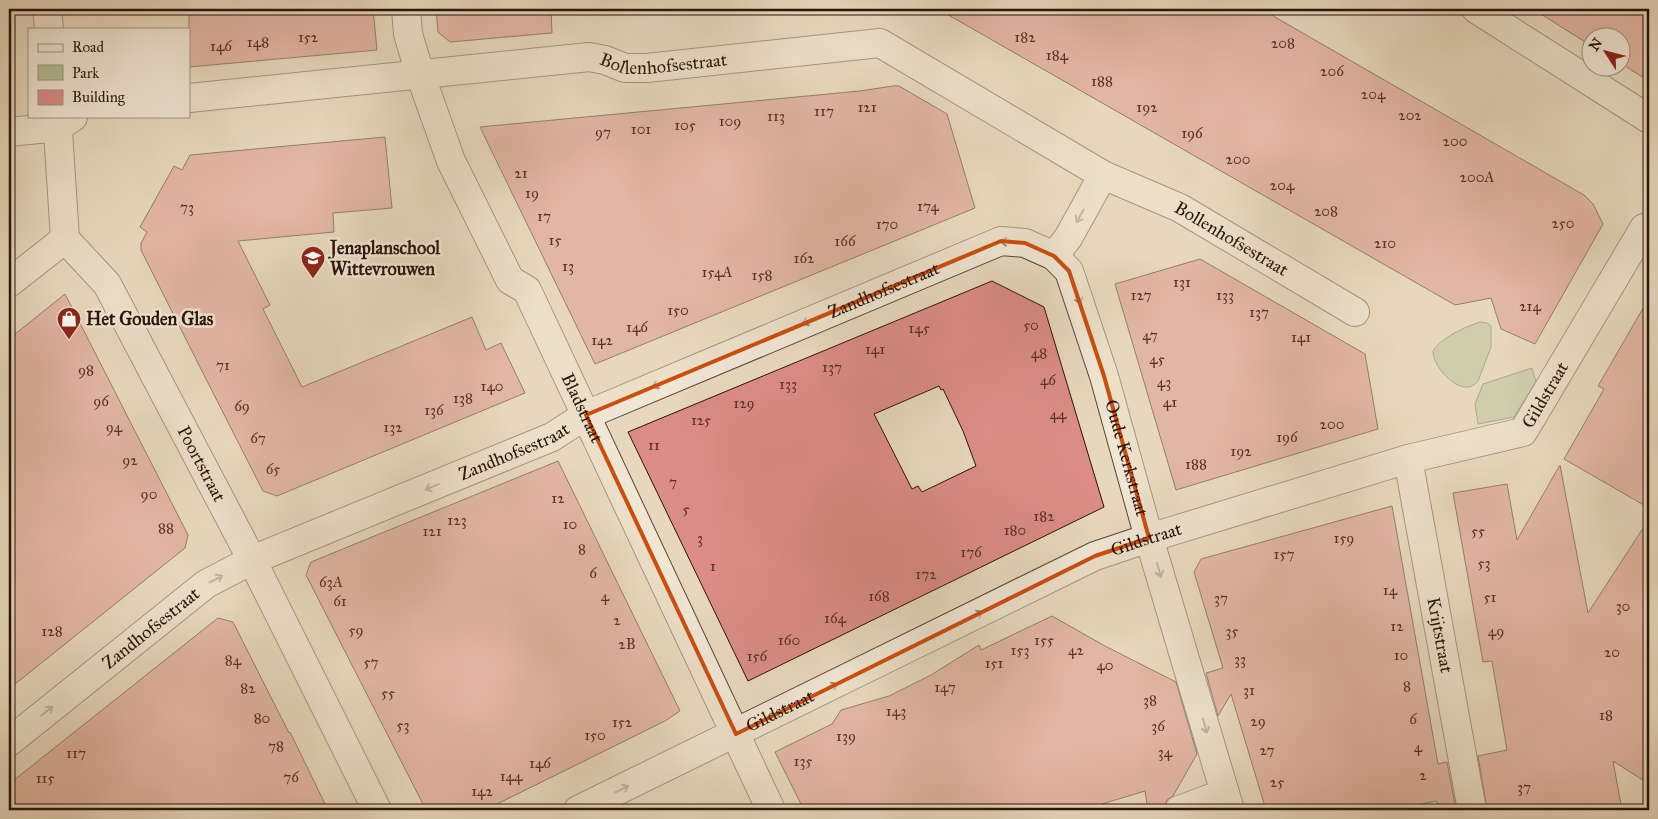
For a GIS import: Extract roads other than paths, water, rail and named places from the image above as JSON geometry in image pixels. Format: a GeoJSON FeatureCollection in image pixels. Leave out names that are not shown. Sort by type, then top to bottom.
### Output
{"type":"FeatureCollection","features":[{"type":"Feature","properties":{"kind":"street"},"geometry":{"type":"LineString","coordinates":[[47,9],[49,28]]}},
{"type":"Feature","properties":{"kind":"street","name":"Bladstraat"},"geometry":{"type":"LineString","coordinates":[[406,9],[408,34],[420,74],[455,169],[510,280],[528,290],[771,810]]}},
{"type":"Feature","properties":{"kind":"street"},"geometry":{"type":"LineString","coordinates":[[1476,9],[1649,119]]}},
{"type":"Feature","properties":{"kind":"street","name":"Bollenhofsestraat"},"geometry":{"type":"LineString","coordinates":[[190,98],[589,57],[605,60],[625,68],[647,68],[880,44],[1103,175],[1180,208],[1355,312]]}},
{"type":"Feature","properties":{"kind":"street"},"geometry":{"type":"LineString","coordinates":[[9,132],[63,120],[64,238],[9,283]]}},
{"type":"Feature","properties":{"kind":"street"},"geometry":{"type":"LineString","coordinates":[[1054,256],[1068,238],[1103,175]]}},
{"type":"Feature","properties":{"kind":"street","name":"Gildstraat"},"geometry":{"type":"LineString","coordinates":[[578,810],[1095,556],[1408,459],[1523,432],[1644,228]]}},
{"type":"Feature","properties":{"kind":"street","name":"Poortstraat"},"geometry":{"type":"LineString","coordinates":[[64,238],[107,284],[252,560],[377,810]]}},
{"type":"Feature","properties":{"kind":"street","name":"Zandhofsestraat"},"geometry":{"type":"LineString","coordinates":[[9,742],[206,584],[252,560],[552,437],[586,415],[1001,241],[1025,243],[1054,256]]}},
{"type":"Feature","properties":{"kind":"street","name":"Oude Kerkstraat"},"geometry":{"type":"LineString","coordinates":[[1054,256],[1069,271],[1104,376],[1149,538],[1227,802]]}},
{"type":"Feature","properties":{"kind":"street","name":"Krijtstraat"},"geometry":{"type":"LineString","coordinates":[[1408,459],[1472,810]]}},
{"type":"Feature","properties":{"kind":"street"},"geometry":{"type":"LineString","coordinates":[[1179,810],[1227,802]]}},
{"type":"Feature","properties":{"kind":"place","name":"Jenaplanschool Wittevrouwen"},"geometry":{"type":"Point","coordinates":[313,279]}},
{"type":"Feature","properties":{"kind":"place","name":"Het Gouden Glas"},"geometry":{"type":"Point","coordinates":[69,340]}}]}
